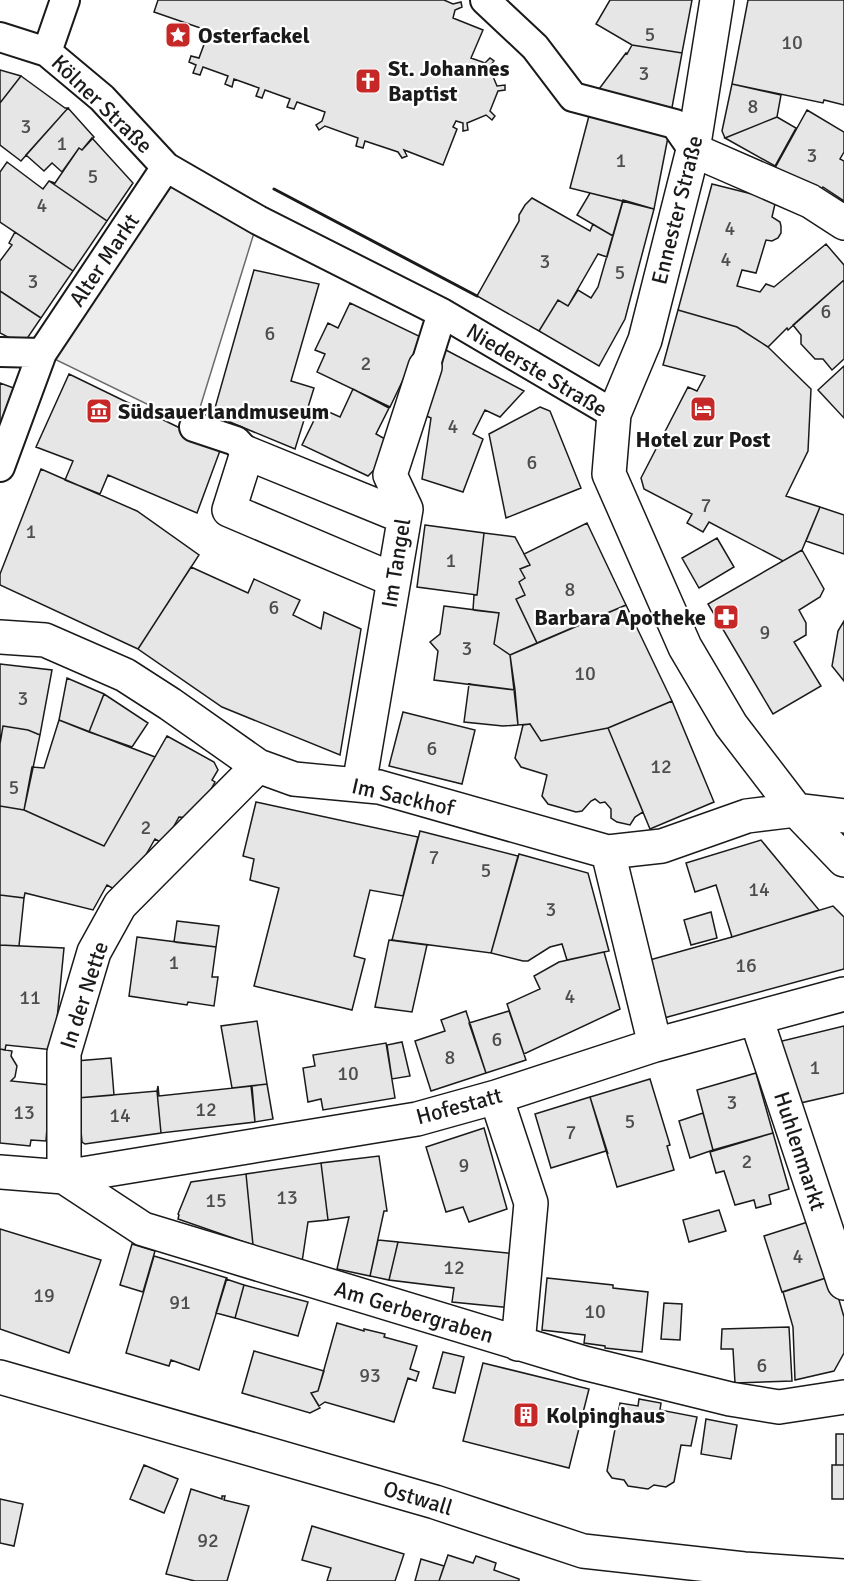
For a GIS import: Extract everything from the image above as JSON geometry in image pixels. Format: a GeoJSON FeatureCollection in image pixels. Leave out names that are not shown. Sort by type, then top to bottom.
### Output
{"type":"FeatureCollection","features":[{"type":"Feature","properties":{"kind":"street"},"geometry":{"type":"LineString","coordinates":[[47,52],[65,0]]}},
{"type":"Feature","properties":{"kind":"street"},"geometry":{"type":"LineString","coordinates":[[485,0],[535,47],[573,97],[675,124],[693,150],[810,201],[844,223]]}},
{"type":"Feature","properties":{"kind":"street","name":"Ennester Straße"},"geometry":{"type":"LineString","coordinates":[[614,414],[645,340],[693,150],[717,0]]}},
{"type":"Feature","properties":{"kind":"street","name":"Kölner Straße"},"geometry":{"type":"LineString","coordinates":[[0,37],[47,52],[102,98],[166,167]]}},
{"type":"Feature","properties":{"kind":"street","name":"Niederste Straße"},"geometry":{"type":"LineString","coordinates":[[166,167],[258,220],[442,314],[614,414],[609,474],[685,647],[731,725],[796,810],[844,860]]}},
{"type":"Feature","properties":{"kind":"street","name":"Alter Markt"},"geometry":{"type":"LineString","coordinates":[[0,466],[42,353],[166,167]]}},
{"type":"Feature","properties":{"kind":"street","name":"Im Tangel"},"geometry":{"type":"LineString","coordinates":[[359,785],[406,509],[390,475],[442,314]]}},
{"type":"Feature","properties":{"kind":"street"},"geometry":{"type":"LineString","coordinates":[[0,352],[42,353]]}},
{"type":"Feature","properties":{"kind":"street"},"geometry":{"type":"LineString","coordinates":[[194,426],[236,441],[247,453],[404,517]]}},
{"type":"Feature","properties":{"kind":"street"},"geometry":{"type":"LineString","coordinates":[[247,453],[229,510],[394,580]]}},
{"type":"Feature","properties":{"kind":"street","name":"Im Sackhof"},"geometry":{"type":"LineString","coordinates":[[0,637],[45,640],[125,675],[258,766],[294,779],[379,787],[608,852],[662,846],[747,816],[796,810],[844,816]]}},
{"type":"Feature","properties":{"kind":"street","name":"In der Nette"},"geometry":{"type":"LineString","coordinates":[[64,1177],[64,1053],[94,952],[120,905],[258,766]]}},
{"type":"Feature","properties":{"kind":"street"},"geometry":{"type":"LineString","coordinates":[[608,852],[655,1045]]}},
{"type":"Feature","properties":{"kind":"street","name":"Hofestatt"},"geometry":{"type":"LineString","coordinates":[[64,1177],[417,1119],[496,1097],[655,1045],[844,994]]}},
{"type":"Feature","properties":{"kind":"street","name":"Huhlenmarkt"},"geometry":{"type":"LineString","coordinates":[[756,1018],[844,1283]]}},
{"type":"Feature","properties":{"kind":"street"},"geometry":{"type":"LineString","coordinates":[[496,1097],[531,1203],[518,1344]]}},
{"type":"Feature","properties":{"kind":"street","name":"Am Gerbergraben"},"geometry":{"type":"LineString","coordinates":[[0,1172],[64,1177],[143,1229],[584,1363],[718,1396],[779,1407],[844,1397]]}},
{"type":"Feature","properties":{"kind":"street","name":"Ostwall"},"geometry":{"type":"LineString","coordinates":[[0,1377],[435,1502],[583,1551],[744,1569],[844,1575]]}},
{"type":"Feature","properties":{"kind":"shaded area"},"geometry":{"type":"Polygon","coordinates":[[[166,167],[258,220],[194,427],[42,353],[166,167]]]}},
{"type":"Feature","properties":{"kind":"building","name":"St. Johannes Baptist"},"geometry":{"type":"Polygon","coordinates":[[[158,0],[444,0],[453,4],[461,2],[462,7],[455,10],[453,18],[483,30],[471,58],[485,63],[490,58],[494,61],[489,67],[497,86],[505,85],[505,90],[498,91],[490,111],[495,116],[492,120],[486,115],[467,123],[468,130],[463,131],[463,123],[456,121],[453,127],[457,129],[443,165],[404,150],[407,156],[402,158],[398,152],[365,141],[363,148],[356,146],[358,138],[325,126],[319,130],[316,125],[322,121],[325,112],[297,102],[294,109],[287,107],[290,99],[265,90],[262,98],[256,96],[259,88],[234,79],[232,87],[225,84],[228,76],[203,67],[200,75],[193,73],[196,65],[189,62],[191,56],[199,58],[209,31],[154,12],[158,0]]]}},
{"type":"Feature","properties":{"kind":"building"},"geometry":{"type":"Polygon","coordinates":[[[610,0],[692,0],[682,53],[632,45],[596,24],[610,0]]]}},
{"type":"Feature","properties":{"kind":"building"},"geometry":{"type":"Polygon","coordinates":[[[748,0],[844,0],[844,105],[824,100],[823,103],[732,84],[748,0]]]}},
{"type":"Feature","properties":{"kind":"building"},"geometry":{"type":"Polygon","coordinates":[[[632,45],[682,53],[671,113],[596,93],[632,45]]]}},
{"type":"Feature","properties":{"kind":"building"},"geometry":{"type":"Polygon","coordinates":[[[0,70],[21,76],[0,103],[0,70]]]}},
{"type":"Feature","properties":{"kind":"building"},"geometry":{"type":"Polygon","coordinates":[[[21,76],[68,108],[21,161],[0,145],[0,103],[21,76]]]}},
{"type":"Feature","properties":{"kind":"building"},"geometry":{"type":"Polygon","coordinates":[[[732,84],[781,95],[777,117],[725,138],[722,131],[732,84]]]}},
{"type":"Feature","properties":{"kind":"building"},"geometry":{"type":"Polygon","coordinates":[[[68,108],[94,137],[82,150],[79,148],[62,172],[52,163],[44,171],[26,155],[68,108]]]}},
{"type":"Feature","properties":{"kind":"building"},"geometry":{"type":"Polygon","coordinates":[[[807,110],[844,132],[844,152],[840,159],[844,161],[844,201],[823,187],[822,189],[775,168],[807,110]]]}},
{"type":"Feature","properties":{"kind":"building"},"geometry":{"type":"Polygon","coordinates":[[[590,112],[669,132],[654,209],[570,188],[590,112]]]}},
{"type":"Feature","properties":{"kind":"building"},"geometry":{"type":"Polygon","coordinates":[[[777,117],[796,128],[775,166],[725,138],[777,117]]]}},
{"type":"Feature","properties":{"kind":"building"},"geometry":{"type":"Polygon","coordinates":[[[92,138],[133,183],[107,221],[49,181],[55,183],[79,148],[82,150],[92,138]]]}},
{"type":"Feature","properties":{"kind":"building"},"geometry":{"type":"Polygon","coordinates":[[[7,162],[43,189],[49,181],[107,221],[73,271],[0,222],[0,172],[7,162]]]}},
{"type":"Feature","properties":{"kind":"building"},"geometry":{"type":"Polygon","coordinates":[[[712,184],[760,196],[775,204],[772,217],[780,222],[781,226],[778,238],[772,241],[766,240],[756,273],[742,270],[737,286],[760,292],[766,284],[774,287],[826,244],[844,265],[844,280],[768,347],[737,327],[678,310],[712,184]]]}},
{"type":"Feature","properties":{"kind":"building"},"geometry":{"type":"Polygon","coordinates":[[[590,193],[623,201],[613,236],[577,215],[590,193]]]}},
{"type":"Feature","properties":{"kind":"building"},"geometry":{"type":"Polygon","coordinates":[[[532,198],[590,231],[593,224],[613,236],[607,257],[598,254],[568,306],[558,300],[539,331],[477,296],[519,221],[519,215],[532,198]]]}},
{"type":"Feature","properties":{"kind":"building"},"geometry":{"type":"Polygon","coordinates":[[[623,200],[654,209],[625,319],[599,366],[539,331],[558,300],[568,306],[578,290],[591,298],[598,287],[623,200]]]}},
{"type":"Feature","properties":{"kind":"building"},"geometry":{"type":"Polygon","coordinates":[[[15,232],[73,271],[41,318],[0,291],[0,261],[12,245],[9,243],[15,232]]]}},
{"type":"Feature","properties":{"kind":"building"},"geometry":{"type":"Polygon","coordinates":[[[254,270],[319,284],[291,381],[314,388],[295,449],[213,415],[254,270]]]}},
{"type":"Feature","properties":{"kind":"building"},"geometry":{"type":"Polygon","coordinates":[[[844,280],[844,359],[832,370],[823,359],[815,359],[801,344],[801,335],[793,325],[844,280]]]}},
{"type":"Feature","properties":{"kind":"building"},"geometry":{"type":"Polygon","coordinates":[[[0,291],[41,318],[21,344],[0,333],[0,291]]]}},
{"type":"Feature","properties":{"kind":"building"},"geometry":{"type":"Polygon","coordinates":[[[350,303],[423,338],[390,407],[317,372],[325,354],[315,350],[328,323],[338,328],[350,303]]]}},
{"type":"Feature","properties":{"kind":"building"},"geometry":{"type":"Polygon","coordinates":[[[678,310],[737,327],[768,347],[811,389],[808,451],[786,496],[820,507],[802,550],[783,561],[709,522],[703,532],[687,523],[692,514],[644,489],[641,478],[688,387],[697,391],[705,376],[663,365],[678,310]]]}},
{"type":"Feature","properties":{"kind":"building"},"geometry":{"type":"Polygon","coordinates":[[[444,349],[524,391],[500,417],[485,410],[473,434],[483,439],[463,492],[422,479],[431,418],[422,414],[444,349]]]}},
{"type":"Feature","properties":{"kind":"building"},"geometry":{"type":"Polygon","coordinates":[[[844,366],[844,418],[818,390],[844,366]]]}},
{"type":"Feature","properties":{"kind":"building","name":"Südsauerlandmuseum"},"geometry":{"type":"Polygon","coordinates":[[[69,374],[221,448],[197,513],[108,475],[100,494],[65,480],[73,461],[36,447],[69,374]]]}},
{"type":"Feature","properties":{"kind":"building"},"geometry":{"type":"Polygon","coordinates":[[[0,383],[27,393],[0,449],[0,383]]]}},
{"type":"Feature","properties":{"kind":"building"},"geometry":{"type":"Polygon","coordinates":[[[353,389],[389,408],[376,434],[385,439],[383,461],[368,476],[302,445],[320,408],[340,417],[353,389]]]}},
{"type":"Feature","properties":{"kind":"building"},"geometry":{"type":"Polygon","coordinates":[[[540,407],[550,411],[581,488],[506,518],[489,434],[540,407]]]}},
{"type":"Feature","properties":{"kind":"building"},"geometry":{"type":"Polygon","coordinates":[[[41,469],[137,511],[199,555],[138,649],[0,585],[0,574],[41,469]]]}},
{"type":"Feature","properties":{"kind":"building"},"geometry":{"type":"Polygon","coordinates":[[[820,507],[844,515],[844,554],[806,541],[820,507]]]}},
{"type":"Feature","properties":{"kind":"building"},"geometry":{"type":"Polygon","coordinates":[[[587,523],[626,605],[537,643],[516,599],[525,595],[519,582],[525,578],[520,569],[530,565],[524,554],[587,523]]]}},
{"type":"Feature","properties":{"kind":"building"},"geometry":{"type":"Polygon","coordinates":[[[425,525],[484,533],[477,595],[417,587],[425,525]]]}},
{"type":"Feature","properties":{"kind":"building"},"geometry":{"type":"Polygon","coordinates":[[[484,533],[515,537],[530,565],[520,569],[525,578],[519,582],[525,595],[516,599],[537,643],[510,655],[494,644],[499,613],[473,610],[474,595],[477,595],[484,533]]]}},
{"type":"Feature","properties":{"kind":"building"},"geometry":{"type":"Polygon","coordinates":[[[717,538],[734,567],[699,588],[682,558],[717,538]]]}},
{"type":"Feature","properties":{"kind":"building"},"geometry":{"type":"Polygon","coordinates":[[[802,550],[824,589],[820,597],[799,610],[806,623],[806,635],[794,642],[821,686],[773,714],[708,604],[802,550]]]}},
{"type":"Feature","properties":{"kind":"building"},"geometry":{"type":"Polygon","coordinates":[[[191,567],[248,593],[254,579],[300,600],[293,615],[321,629],[324,612],[361,629],[340,755],[222,707],[138,649],[191,567]]]}},
{"type":"Feature","properties":{"kind":"building"},"geometry":{"type":"Polygon","coordinates":[[[626,605],[672,701],[608,728],[541,741],[530,724],[518,725],[510,655],[626,605]]]}},
{"type":"Feature","properties":{"kind":"building"},"geometry":{"type":"Polygon","coordinates":[[[444,606],[499,613],[494,644],[510,655],[515,690],[434,680],[438,651],[430,642],[440,634],[444,606]]]}},
{"type":"Feature","properties":{"kind":"building"},"geometry":{"type":"Polygon","coordinates":[[[844,621],[844,681],[832,666],[838,631],[844,621]]]}},
{"type":"Feature","properties":{"kind":"building"},"geometry":{"type":"Polygon","coordinates":[[[0,664],[52,670],[40,735],[28,730],[3,726],[0,744],[0,664]]]}},
{"type":"Feature","properties":{"kind":"building"},"geometry":{"type":"Polygon","coordinates":[[[67,678],[104,694],[89,732],[59,720],[67,678]]]}},
{"type":"Feature","properties":{"kind":"building"},"geometry":{"type":"Polygon","coordinates":[[[469,684],[515,690],[518,725],[503,726],[464,722],[469,684]]]}},
{"type":"Feature","properties":{"kind":"building"},"geometry":{"type":"Polygon","coordinates":[[[104,694],[148,723],[132,747],[89,732],[104,694]]]}},
{"type":"Feature","properties":{"kind":"building"},"geometry":{"type":"Polygon","coordinates":[[[672,701],[714,802],[650,829],[608,728],[672,701]]]}},
{"type":"Feature","properties":{"kind":"building"},"geometry":{"type":"Polygon","coordinates":[[[403,712],[475,730],[462,784],[389,766],[403,712]]]}},
{"type":"Feature","properties":{"kind":"building"},"geometry":{"type":"Polygon","coordinates":[[[59,720],[155,757],[104,846],[24,810],[32,767],[44,768],[59,720]]]}},
{"type":"Feature","properties":{"kind":"building"},"geometry":{"type":"Polygon","coordinates":[[[530,724],[541,741],[608,728],[643,812],[635,817],[630,825],[611,818],[611,809],[605,802],[600,803],[595,799],[582,811],[576,812],[548,804],[542,796],[547,775],[521,767],[515,758],[523,725],[530,724]]]}},
{"type":"Feature","properties":{"kind":"building"},"geometry":{"type":"Polygon","coordinates":[[[3,726],[28,730],[40,735],[24,810],[0,806],[0,744],[3,726]]]}},
{"type":"Feature","properties":{"kind":"building"},"geometry":{"type":"Polygon","coordinates":[[[167,736],[214,762],[218,770],[212,780],[215,782],[200,809],[191,818],[179,817],[164,844],[155,839],[140,865],[114,889],[107,885],[93,910],[25,893],[24,898],[0,895],[0,806],[24,810],[104,846],[167,736]]]}},
{"type":"Feature","properties":{"kind":"building"},"geometry":{"type":"Polygon","coordinates":[[[256,802],[418,837],[403,896],[370,890],[354,956],[365,959],[352,1010],[254,986],[279,888],[250,880],[254,859],[243,856],[256,802]]]}},
{"type":"Feature","properties":{"kind":"building"},"geometry":{"type":"Polygon","coordinates":[[[420,831],[518,856],[491,953],[392,940],[420,831]]]}},
{"type":"Feature","properties":{"kind":"building"},"geometry":{"type":"Polygon","coordinates":[[[761,840],[819,910],[732,937],[716,885],[695,892],[686,863],[761,840]]]}},
{"type":"Feature","properties":{"kind":"building"},"geometry":{"type":"Polygon","coordinates":[[[519,854],[588,873],[609,951],[567,960],[562,944],[550,947],[528,961],[491,953],[519,854]]]}},
{"type":"Feature","properties":{"kind":"building"},"geometry":{"type":"Polygon","coordinates":[[[0,895],[24,898],[19,946],[0,945],[0,895]]]}},
{"type":"Feature","properties":{"kind":"building"},"geometry":{"type":"Polygon","coordinates":[[[833,906],[844,917],[844,969],[664,1018],[646,961],[833,906]]]}},
{"type":"Feature","properties":{"kind":"building"},"geometry":{"type":"Polygon","coordinates":[[[711,912],[717,938],[691,945],[684,920],[711,912]]]}},
{"type":"Feature","properties":{"kind":"building"},"geometry":{"type":"Polygon","coordinates":[[[177,921],[219,926],[216,947],[174,942],[177,921]]]}},
{"type":"Feature","properties":{"kind":"building"},"geometry":{"type":"Polygon","coordinates":[[[137,937],[216,947],[212,977],[218,977],[214,1006],[188,1002],[187,1005],[129,996],[137,937]]]}},
{"type":"Feature","properties":{"kind":"building"},"geometry":{"type":"Polygon","coordinates":[[[389,940],[427,945],[412,1012],[375,1007],[389,940]]]}},
{"type":"Feature","properties":{"kind":"building"},"geometry":{"type":"Polygon","coordinates":[[[0,945],[64,948],[54,1050],[6,1045],[5,1050],[0,1049],[0,945]]]}},
{"type":"Feature","properties":{"kind":"building"},"geometry":{"type":"Polygon","coordinates":[[[604,952],[620,1009],[524,1054],[507,1004],[540,989],[534,976],[559,962],[604,952]]]}},
{"type":"Feature","properties":{"kind":"building"},"geometry":{"type":"Polygon","coordinates":[[[466,1011],[486,1073],[431,1091],[415,1041],[445,1031],[441,1020],[466,1011]]]}},
{"type":"Feature","properties":{"kind":"building"},"geometry":{"type":"Polygon","coordinates":[[[509,1011],[526,1060],[486,1073],[469,1023],[509,1011]]]}},
{"type":"Feature","properties":{"kind":"building"},"geometry":{"type":"Polygon","coordinates":[[[257,1021],[267,1084],[232,1088],[221,1026],[257,1021]]]}},
{"type":"Feature","properties":{"kind":"building"},"geometry":{"type":"Polygon","coordinates":[[[844,1026],[844,1093],[796,1104],[778,1042],[844,1026]]]}},
{"type":"Feature","properties":{"kind":"building"},"geometry":{"type":"Polygon","coordinates":[[[402,1042],[410,1076],[392,1079],[387,1045],[402,1042]]]}},
{"type":"Feature","properties":{"kind":"building"},"geometry":{"type":"Polygon","coordinates":[[[386,1043],[395,1098],[323,1110],[321,1099],[308,1102],[303,1068],[315,1066],[313,1055],[386,1043]]]}},
{"type":"Feature","properties":{"kind":"building"},"geometry":{"type":"Polygon","coordinates":[[[0,1049],[12,1051],[11,1056],[17,1066],[15,1077],[11,1081],[50,1085],[46,1141],[31,1140],[30,1146],[0,1143],[0,1049]]]}},
{"type":"Feature","properties":{"kind":"building"},"geometry":{"type":"Polygon","coordinates":[[[111,1058],[114,1095],[78,1098],[76,1061],[111,1058]]]}},
{"type":"Feature","properties":{"kind":"building"},"geometry":{"type":"Polygon","coordinates":[[[756,1073],[773,1133],[713,1150],[697,1090],[756,1073]]]}},
{"type":"Feature","properties":{"kind":"building"},"geometry":{"type":"Polygon","coordinates":[[[650,1079],[670,1145],[667,1146],[674,1170],[617,1187],[590,1097],[650,1079]]]}},
{"type":"Feature","properties":{"kind":"building"},"geometry":{"type":"Polygon","coordinates":[[[267,1084],[273,1119],[255,1122],[251,1086],[267,1084]]]}},
{"type":"Feature","properties":{"kind":"building"},"geometry":{"type":"Polygon","coordinates":[[[158,1086],[159,1096],[252,1086],[255,1122],[161,1133],[158,1086]]]}},
{"type":"Feature","properties":{"kind":"building"},"geometry":{"type":"Polygon","coordinates":[[[157,1091],[161,1133],[85,1144],[82,1142],[78,1098],[157,1091]]]}},
{"type":"Feature","properties":{"kind":"building"},"geometry":{"type":"Polygon","coordinates":[[[590,1097],[608,1154],[606,1151],[551,1168],[535,1114],[590,1097]]]}},
{"type":"Feature","properties":{"kind":"building"},"geometry":{"type":"Polygon","coordinates":[[[703,1113],[713,1150],[690,1158],[679,1121],[703,1113]]]}},
{"type":"Feature","properties":{"kind":"building"},"geometry":{"type":"Polygon","coordinates":[[[484,1128],[507,1209],[469,1222],[463,1207],[446,1212],[426,1147],[484,1128]]]}},
{"type":"Feature","properties":{"kind":"building"},"geometry":{"type":"Polygon","coordinates":[[[773,1133],[789,1189],[769,1195],[771,1204],[756,1208],[754,1200],[735,1205],[724,1171],[716,1173],[710,1152],[773,1133]]]}},
{"type":"Feature","properties":{"kind":"building"},"geometry":{"type":"Polygon","coordinates":[[[379,1156],[387,1211],[384,1211],[370,1276],[337,1269],[349,1217],[328,1220],[321,1163],[379,1156]]]}},
{"type":"Feature","properties":{"kind":"building"},"geometry":{"type":"Polygon","coordinates":[[[321,1163],[328,1220],[308,1222],[302,1262],[253,1245],[246,1174],[321,1163]]]}},
{"type":"Feature","properties":{"kind":"building"},"geometry":{"type":"Polygon","coordinates":[[[246,1174],[253,1245],[178,1219],[191,1182],[246,1174]]]}},
{"type":"Feature","properties":{"kind":"building"},"geometry":{"type":"Polygon","coordinates":[[[719,1210],[726,1231],[689,1242],[683,1220],[719,1210]]]}},
{"type":"Feature","properties":{"kind":"building"},"geometry":{"type":"Polygon","coordinates":[[[814,1220],[832,1276],[782,1292],[764,1236],[814,1220]]]}},
{"type":"Feature","properties":{"kind":"building"},"geometry":{"type":"Polygon","coordinates":[[[0,1229],[101,1260],[69,1353],[0,1329],[0,1229]]]}},
{"type":"Feature","properties":{"kind":"building"},"geometry":{"type":"Polygon","coordinates":[[[378,1240],[398,1242],[389,1280],[370,1276],[378,1240]]]}},
{"type":"Feature","properties":{"kind":"building"},"geometry":{"type":"Polygon","coordinates":[[[398,1242],[517,1254],[512,1308],[452,1302],[454,1288],[389,1280],[398,1242]]]}},
{"type":"Feature","properties":{"kind":"building"},"geometry":{"type":"Polygon","coordinates":[[[132,1244],[155,1251],[143,1292],[120,1285],[132,1244]]]}},
{"type":"Feature","properties":{"kind":"building"},"geometry":{"type":"Polygon","coordinates":[[[154,1256],[227,1278],[199,1370],[171,1360],[169,1366],[126,1353],[154,1256]]]}},
{"type":"Feature","properties":{"kind":"building"},"geometry":{"type":"Polygon","coordinates":[[[832,1276],[844,1317],[844,1353],[834,1371],[795,1380],[793,1327],[783,1292],[832,1276]]]}},
{"type":"Feature","properties":{"kind":"building"},"geometry":{"type":"Polygon","coordinates":[[[547,1278],[613,1285],[613,1288],[648,1292],[642,1352],[584,1343],[585,1335],[542,1330],[547,1278]]]}},
{"type":"Feature","properties":{"kind":"building"},"geometry":{"type":"Polygon","coordinates":[[[226,1279],[244,1285],[235,1318],[216,1313],[226,1279]]]}},
{"type":"Feature","properties":{"kind":"building"},"geometry":{"type":"Polygon","coordinates":[[[244,1285],[308,1302],[298,1336],[235,1318],[244,1285]]]}},
{"type":"Feature","properties":{"kind":"building"},"geometry":{"type":"Polygon","coordinates":[[[664,1303],[682,1304],[680,1340],[661,1339],[664,1303]]]}},
{"type":"Feature","properties":{"kind":"building"},"geometry":{"type":"Polygon","coordinates":[[[337,1323],[385,1334],[384,1337],[417,1346],[410,1369],[419,1372],[416,1381],[408,1378],[394,1422],[325,1402],[319,1406],[311,1393],[318,1391],[337,1323]]]}},
{"type":"Feature","properties":{"kind":"building"},"geometry":{"type":"Polygon","coordinates":[[[789,1327],[792,1381],[735,1383],[733,1349],[721,1349],[722,1329],[789,1327]]]}},
{"type":"Feature","properties":{"kind":"building"},"geometry":{"type":"Polygon","coordinates":[[[254,1351],[324,1371],[318,1391],[311,1393],[320,1408],[310,1413],[242,1393],[254,1351]]]}},
{"type":"Feature","properties":{"kind":"building"},"geometry":{"type":"Polygon","coordinates":[[[443,1352],[464,1357],[455,1393],[433,1388],[443,1352]]]}},
{"type":"Feature","properties":{"kind":"building","name":"Kolpinghaus"},"geometry":{"type":"Polygon","coordinates":[[[483,1363],[589,1389],[569,1468],[463,1441],[483,1363]]]}},
{"type":"Feature","properties":{"kind":"building"},"geometry":{"type":"Polygon","coordinates":[[[639,1399],[661,1403],[660,1410],[697,1417],[691,1446],[681,1445],[674,1482],[666,1487],[654,1485],[648,1489],[628,1486],[624,1480],[612,1478],[607,1471],[620,1403],[638,1406],[639,1399]]]}},
{"type":"Feature","properties":{"kind":"building"},"geometry":{"type":"Polygon","coordinates":[[[706,1419],[737,1425],[731,1459],[701,1454],[706,1419]]]}},
{"type":"Feature","properties":{"kind":"building"},"geometry":{"type":"Polygon","coordinates":[[[836,1434],[844,1434],[844,1465],[836,1465],[836,1434]]]}},
{"type":"Feature","properties":{"kind":"building"},"geometry":{"type":"Polygon","coordinates":[[[144,1465],[178,1479],[164,1513],[130,1499],[144,1465]]]}},
{"type":"Feature","properties":{"kind":"building"},"geometry":{"type":"Polygon","coordinates":[[[832,1465],[844,1465],[844,1499],[832,1499],[832,1465]]]}},
{"type":"Feature","properties":{"kind":"building"},"geometry":{"type":"Polygon","coordinates":[[[191,1489],[222,1499],[222,1496],[225,1496],[224,1500],[249,1506],[227,1581],[195,1581],[166,1574],[191,1489]]]}},
{"type":"Feature","properties":{"kind":"building"},"geometry":{"type":"Polygon","coordinates":[[[0,1499],[23,1504],[14,1546],[0,1543],[0,1499]]]}},
{"type":"Feature","properties":{"kind":"building"},"geometry":{"type":"Polygon","coordinates":[[[312,1526],[404,1554],[395,1581],[327,1581],[331,1568],[302,1560],[312,1526]]]}},
{"type":"Feature","properties":{"kind":"building"},"geometry":{"type":"Polygon","coordinates":[[[448,1555],[473,1563],[476,1556],[496,1563],[494,1570],[519,1579],[519,1581],[439,1581],[448,1555]]]}},
{"type":"Feature","properties":{"kind":"building"},"geometry":{"type":"Polygon","coordinates":[[[421,1559],[444,1566],[439,1581],[415,1581],[421,1559]]]}},
{"type":"Feature","properties":{"kind":"wall"},"geometry":{"type":"LineString","coordinates":[[274,189],[477,296]]}},
{"type":"Feature","properties":{"kind":"place","name":"Osterfackel"},"geometry":{"type":"Point","coordinates":[178,35]}},
{"type":"Feature","properties":{"kind":"place","name":"St. Johannes Baptist"},"geometry":{"type":"Point","coordinates":[368,81]}},
{"type":"Feature","properties":{"kind":"place","name":"Hotel zur Post"},"geometry":{"type":"Point","coordinates":[703,409]}},
{"type":"Feature","properties":{"kind":"place","name":"Südsauerlandmuseum"},"geometry":{"type":"Point","coordinates":[99,411]}},
{"type":"Feature","properties":{"kind":"place","name":"Barbara Apotheke"},"geometry":{"type":"Point","coordinates":[726,617]}},
{"type":"Feature","properties":{"kind":"place","name":"Kolpinghaus"},"geometry":{"type":"Point","coordinates":[526,1415]}}]}
